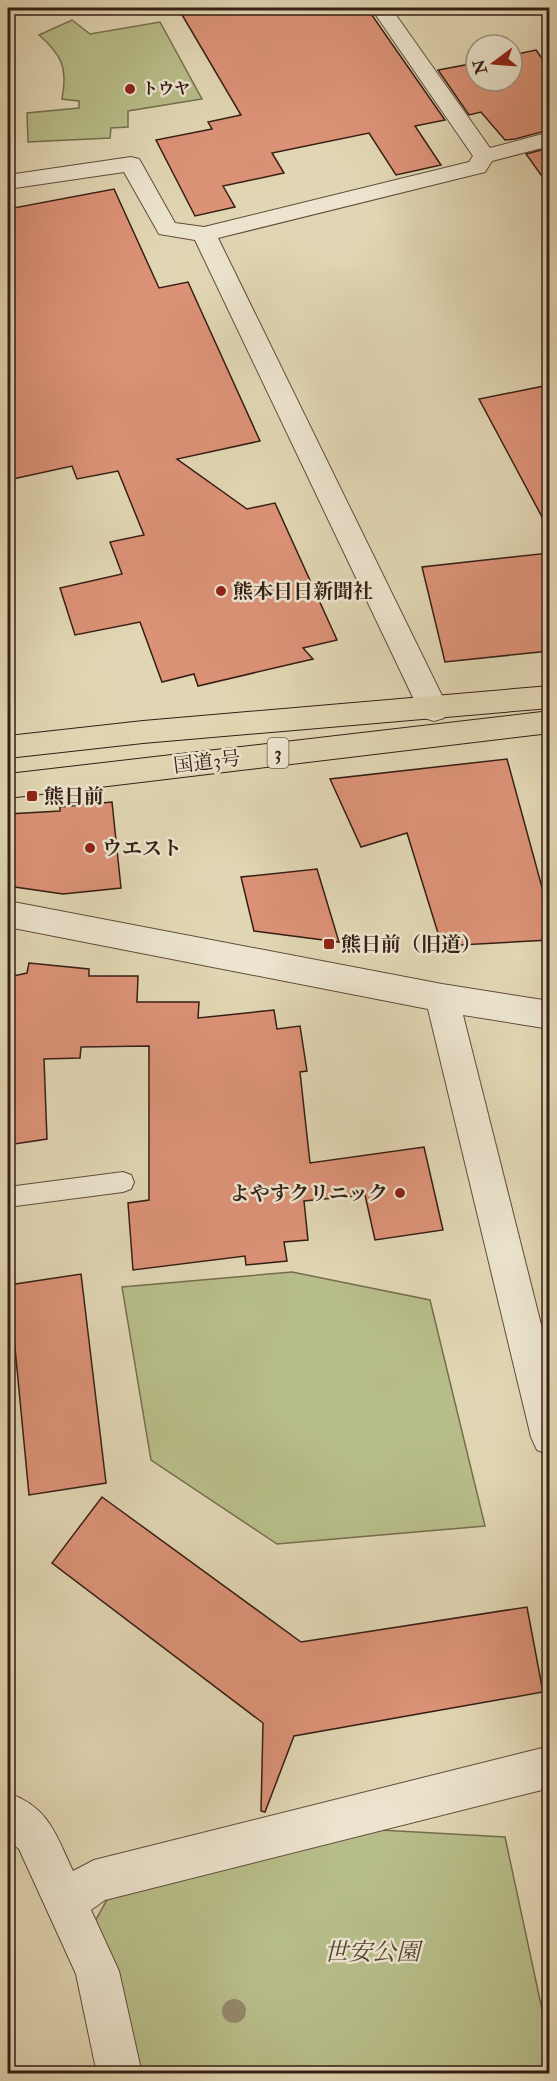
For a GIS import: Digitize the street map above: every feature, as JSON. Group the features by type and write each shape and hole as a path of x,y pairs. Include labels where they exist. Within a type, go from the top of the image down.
{"highway":[{"name":"国道3号","path":"8,747 83,737 434,710 549,697"},
{"name":"国道3号","path":"8,786 549,722"}],"street":[{"path":"381,8 484,156"},
{"path":"8,182 131,164 167,229 204,234 337,200 454,175 477,167 484,156 549,139"},
{"path":"204,234 434,710"},
{"path":"8,914 442,998 549,1015"},
{"path":"442,998 549,1437"},
{"path":"66,1903 94,1881 549,1767"},
{"path":"8,1814 34,1834 97,1971 120,2073"}],"lane":[{"path":"8,1197 123,1182"}],"green space":[{"name":"トウヤ","path":"72,20 90,34 160,22 202,99 128,111 128,127 111,128 110,138 28,142 27,113 79,108 79,101 62,99 64,79 61,63 53,49 39,35"},
{"path":"292,1272 430,1300 485,1526 277,1544 151,1460 122,1287"},
{"name":"世安公園","path":"362,1829 505,1837 549,2042 549,2073 120,2073 93,1925 113,1889"}],"building":[{"path":"178,8 367,8 445,120 415,126 441,165 396,175 369,133 272,153 284,173 223,186 235,207 195,216 156,140 212,129 208,122 241,115"},
{"path":"536,50 549,68 549,130 505,140 481,112 469,115 438,70 464,65 464,93 524,93 524,52"},
{"path":"549,148 549,186 526,154"},
{"path":"114,189 159,288 188,282 260,441 177,459 247,509 275,503 337,640 303,648 313,659 198,686 194,674 162,682 140,622 75,635 60,588 122,574 110,542 144,535 118,471 77,479 72,466 8,480 8,209"},
{"path":"549,385 549,530 479,399"},
{"path":"549,553 549,651 445,662 422,567"},
{"path":"507,759 549,913 549,940 442,946 407,833 361,847 330,779"},
{"path":"112,802 121,888 63,894 8,886 8,814 60,811 60,807"},
{"path":"317,869 339,942 254,931 241,877"},
{"path":"29,963 89,969 89,976 138,976 137,1002 199,1002 198,1018 274,1010 277,1029 300,1026 307,1071 300,1072 310,1163 424,1147 443,1230 375,1240 365,1195 304,1201 308,1240 284,1242 287,1261 246,1265 245,1256 133,1270 128,1203 149,1200 149,1046 81,1047 80,1058 44,1059 47,1139 8,1145 8,977 27,973"},
{"path":"81,1274 106,1483 29,1495 9,1285"},
{"path":"102,1497 301,1642 527,1607 543,1692 294,1736 265,1812 261,1811 263,1723 52,1563"}],"place":[{"name":"トウヤ","path":"130,89"},
{"name":"熊本日日新聞社","path":"221,591"},
{"name":"熊日前","path":"32,796"},
{"name":"ウエスト","path":"90,848"},
{"name":"熊日前（旧道）","path":"329,944"},
{"name":"よやすクリニック","path":"400,1193"}]}
